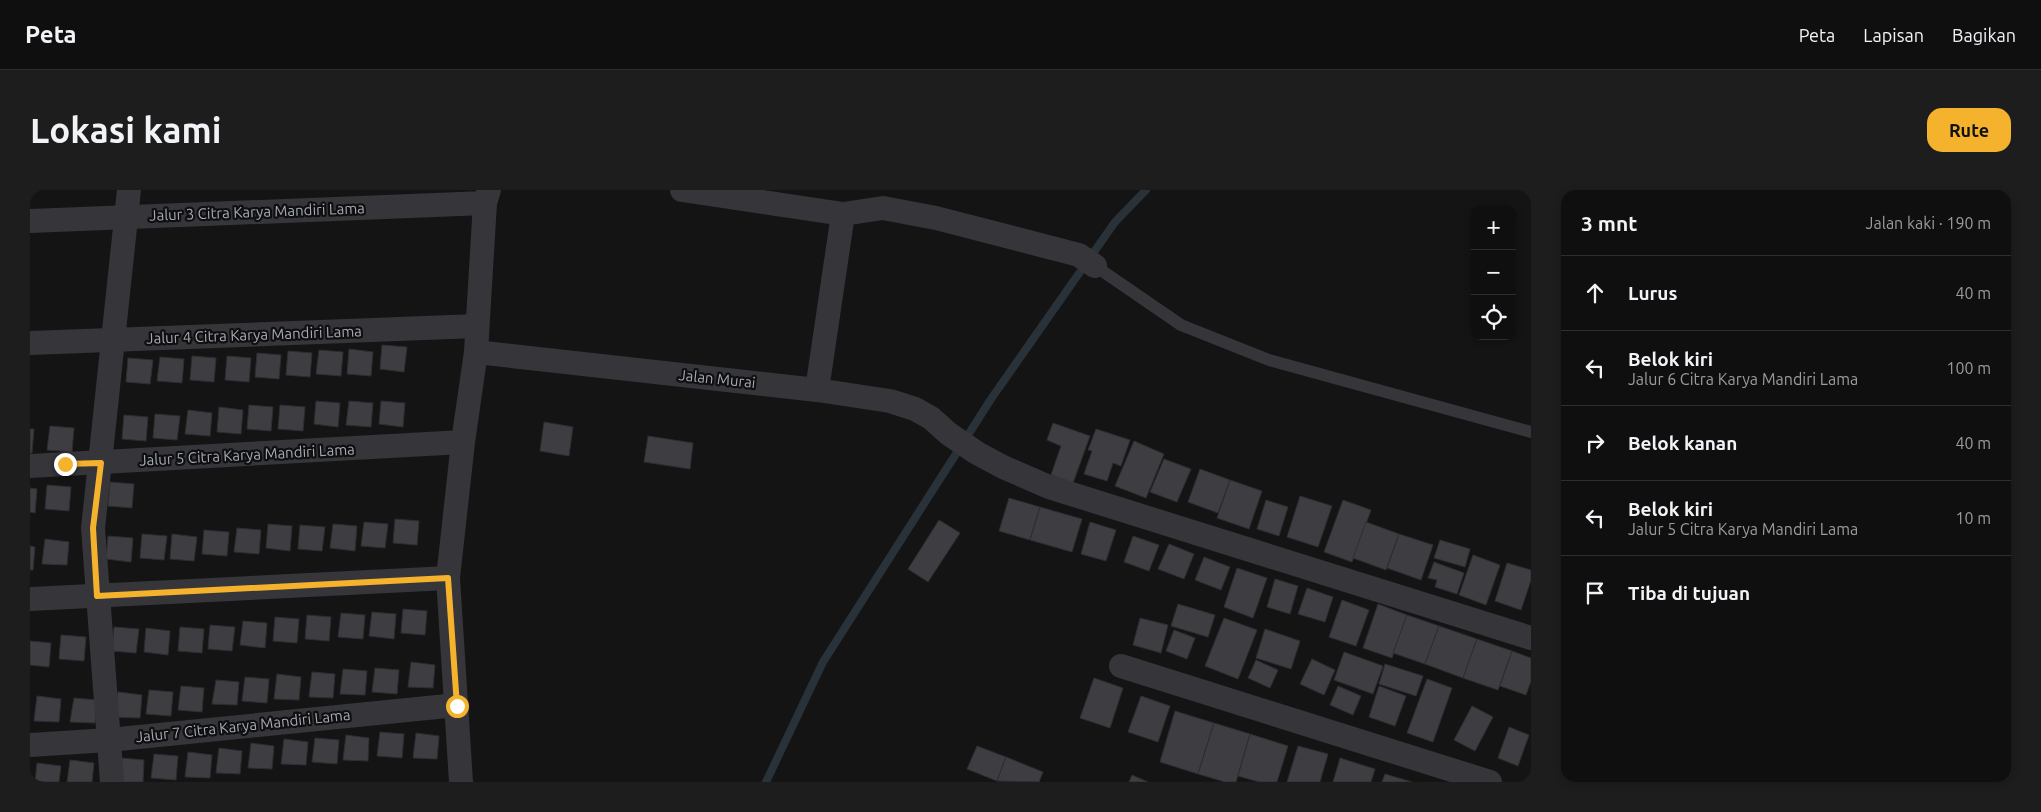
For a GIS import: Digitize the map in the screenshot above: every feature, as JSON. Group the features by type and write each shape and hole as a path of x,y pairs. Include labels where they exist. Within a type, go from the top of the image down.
{"street":[{"path":"112,782 93,528 129,190"},
{"path":"682,190 842,214 883,208 936,218 1087,260"},
{"path":"461,782 448,578 463,442 476,352 487,196"},
{"name":"Jalur 3 Citra Karya Mandiri Lama","path":"30,221 127,218 487,196"},
{"path":"817,390 842,214"},
{"name":"Jalur 4 Citra Karya Mandiri Lama","path":"30,343 478,326"},
{"name":"Jalan Murai","path":"476,352 817,390 890,401 915,409 931,418 949,434 1003,468 1049,487 1531,638"},
{"name":"Jalur 5 Citra Karya Mandiri Lama","path":"30,466 463,442"},
{"path":"30,599 448,578"},
{"path":"1121,666 1490,782"},
{"name":"Jalur 7 Citra Karya Mandiri Lama","path":"30,745 109,740 457,706"}],"lane":[{"path":"1087,260 1181,325 1269,360 1531,432"}],"building":[{"path":"382,345 407,347 404,372 380,369"},
{"path":"349,349 373,352 371,376 347,374"},
{"path":"319,350 343,352 341,376 316,374"},
{"path":"288,351 312,353 310,377 286,375"},
{"path":"257,353 281,355 279,379 255,377"},
{"path":"192,356 216,358 214,382 190,380"},
{"path":"227,356 251,358 249,382 225,380"},
{"path":"160,357 184,359 182,383 157,381"},
{"path":"128,358 153,360 150,384 126,382"},
{"path":"316,401 340,403 338,427 314,424"},
{"path":"349,401 373,403 371,427 346,425"},
{"path":"381,401 405,403 403,427 379,424"},
{"path":"249,405 273,407 271,431 247,429"},
{"path":"280,405 305,407 303,431 278,429"},
{"path":"219,407 243,410 241,434 217,432"},
{"path":"188,410 212,413 210,436 185,434"},
{"path":"155,414 180,416 177,440 153,438"},
{"path":"124,415 148,417 146,441 122,439"},
{"path":"544,422 573,427 569,456 540,451"},
{"path":"1053,423 1090,436 1073,483 1051,475 1061,446 1047,440"},
{"path":"50,426 74,428 72,452 47,450"},
{"path":"30,429 34,429 32,453 30,453"},
{"path":"1096,429 1130,440 1121,466 1113,463 1107,481 1084,474 1092,451 1088,450"},
{"path":"648,436 693,443 690,469 644,462"},
{"path":"1134,441 1164,454 1146,498 1115,486"},
{"path":"1164,459 1191,469 1177,502 1150,492"},
{"path":"1200,469 1230,480 1218,513 1188,502"},
{"path":"1230,480 1262,491 1249,529 1217,518"},
{"path":"110,482 134,484 132,508 108,506"},
{"path":"47,485 71,487 69,511 45,509"},
{"path":"30,488 37,489 35,513 30,512"},
{"path":"1300,496 1332,506 1318,547 1287,537"},
{"path":"1009,498 1040,507 1030,540 999,531"},
{"path":"1266,500 1288,507 1279,536 1257,529"},
{"path":"1343,500 1371,510 1352,562 1324,552"},
{"path":"1040,507 1082,519 1072,552 1030,540"},
{"path":"395,519 419,521 417,545 393,543"},
{"path":"939,520 960,533 928,582 908,569"},
{"path":"364,522 388,524 385,548 361,546"},
{"path":"1090,522 1116,530 1106,561 1081,554"},
{"path":"1366,522 1399,534 1386,570 1353,558"},
{"path":"268,524 292,526 290,551 266,548"},
{"path":"333,524 357,526 355,551 330,548"},
{"path":"300,525 325,527 322,551 298,549"},
{"path":"237,528 261,530 259,554 234,552"},
{"path":"204,530 229,532 227,556 202,554"},
{"path":"142,534 167,536 164,560 140,558"},
{"path":"172,534 197,537 194,561 170,559"},
{"path":"1399,534 1433,545 1421,580 1387,568"},
{"path":"108,536 133,538 131,562 106,559"},
{"path":"1133,536 1159,545 1149,571 1124,562"},
{"path":"45,539 69,542 67,565 42,564"},
{"path":"1440,540 1470,549 1465,567 1434,558"},
{"path":"1169,544 1194,554 1184,579 1158,569"},
{"path":"30,546 35,547 33,570 30,570"},
{"path":"1473,555 1500,565 1486,605 1459,595"},
{"path":"1204,557 1230,567 1221,590 1195,580"},
{"path":"1434,562 1464,573 1457,594 1435,587 1437,580 1428,578"},
{"path":"1507,563 1531,570 1531,580 1521,610 1495,601"},
{"path":"1237,568 1267,578 1253,618 1224,607"},
{"path":"1275,579 1298,586 1290,614 1267,607"},
{"path":"1307,588 1333,597 1325,622 1298,614"},
{"path":"1342,600 1369,610 1356,646 1329,637"},
{"path":"1178,604 1215,615 1208,637 1171,626"},
{"path":"1378,604 1407,615 1392,658 1363,648"},
{"path":"403,609 427,611 425,635 401,633"},
{"path":"372,612 396,614 394,639 369,636"},
{"path":"341,613 365,615 363,639 338,637"},
{"path":"307,615 331,617 329,641 305,639"},
{"path":"1407,615 1439,626 1425,664 1393,653"},
{"path":"275,617 299,619 297,643 273,641"},
{"path":"1140,618 1168,625 1161,653 1133,645"},
{"path":"1224,618 1257,630 1238,679 1205,666"},
{"path":"243,621 267,623 265,648 240,645"},
{"path":"210,625 235,627 232,651 208,649"},
{"path":"1439,626 1477,639 1463,678 1425,664"},
{"path":"114,627 139,629 136,653 112,651"},
{"path":"180,627 204,629 202,653 178,651"},
{"path":"146,628 170,631 168,655 144,652"},
{"path":"1265,629 1300,641 1291,669 1256,658"},
{"path":"1174,630 1195,638 1187,659 1166,651"},
{"path":"61,635 86,637 84,661 59,659"},
{"path":"1477,639 1512,651 1498,690 1463,678"},
{"path":"30,641 51,643 49,667 30,665"},
{"path":"1512,651 1531,658 1531,681 1526,695 1500,686"},
{"path":"1344,652 1383,666 1373,694 1334,680"},
{"path":"1312,659 1335,670 1324,695 1300,684"},
{"path":"1256,660 1278,670 1270,688 1248,678"},
{"path":"411,662 435,665 433,688 408,687"},
{"path":"1385,664 1423,676 1416,696 1379,684"},
{"path":"375,668 399,670 397,694 372,692"},
{"path":"343,669 367,671 365,695 340,694"},
{"path":"312,672 335,674 333,698 309,697"},
{"path":"277,674 301,677 299,700 274,699"},
{"path":"245,677 269,679 267,703 242,701"},
{"path":"1094,678 1123,688 1110,728 1080,718"},
{"path":"1427,679 1452,688 1433,742 1407,733"},
{"path":"216,680 239,682 237,705 212,704"},
{"path":"181,686 204,688 202,712 178,710"},
{"path":"1338,686 1361,696 1353,715 1330,705"},
{"path":"1379,686 1406,696 1395,726 1369,717"},
{"path":"149,690 173,692 171,716 146,714"},
{"path":"118,692 142,695 140,718 115,717"},
{"path":"37,696 61,699 59,722 34,721"},
{"path":"1141,696 1170,706 1158,742 1128,732"},
{"path":"74,698 97,700 95,723 70,722"},
{"path":"1472,706 1493,717 1475,751 1454,740"},
{"path":"1175,711 1214,723 1198,774 1160,762"},
{"path":"1214,723 1250,734 1236,782 1225,782 1198,774"},
{"path":"1509,727 1529,735 1518,766 1498,758"},
{"path":"380,732 404,734 402,758 377,756"},
{"path":"416,733 439,736 437,759 413,758"},
{"path":"1250,734 1288,746 1277,782 1259,782 1238,776"},
{"path":"346,735 369,738 368,761 343,760"},
{"path":"315,738 339,740 337,764 312,762"},
{"path":"284,739 308,742 306,765 281,764"},
{"path":"251,743 274,746 272,769 248,768"},
{"path":"977,746 1006,757 997,781 967,769"},
{"path":"1298,746 1328,754 1320,782 1287,782"},
{"path":"219,748 242,751 240,774 216,773"},
{"path":"188,752 212,755 210,778 185,777"},
{"path":"154,754 178,756 176,780 151,778"},
{"path":"1006,757 1043,772 1039,782 997,781"},
{"path":"121,758 144,760 143,782 118,782"},
{"path":"1340,758 1375,769 1371,782 1333,782"},
{"path":"70,760 94,763 92,782 67,782"},
{"path":"37,763 61,766 59,782 35,782"},
{"path":"1385,774 1412,782 1382,782"},
{"path":"1132,775 1148,782 1129,782"}],"waterway":[{"path":"766,782 823,662 991,399 1115,222 1146,190"}],"route":[{"path":"65,464 101,463 93,528 97,596 448,578 457,706"}]}
